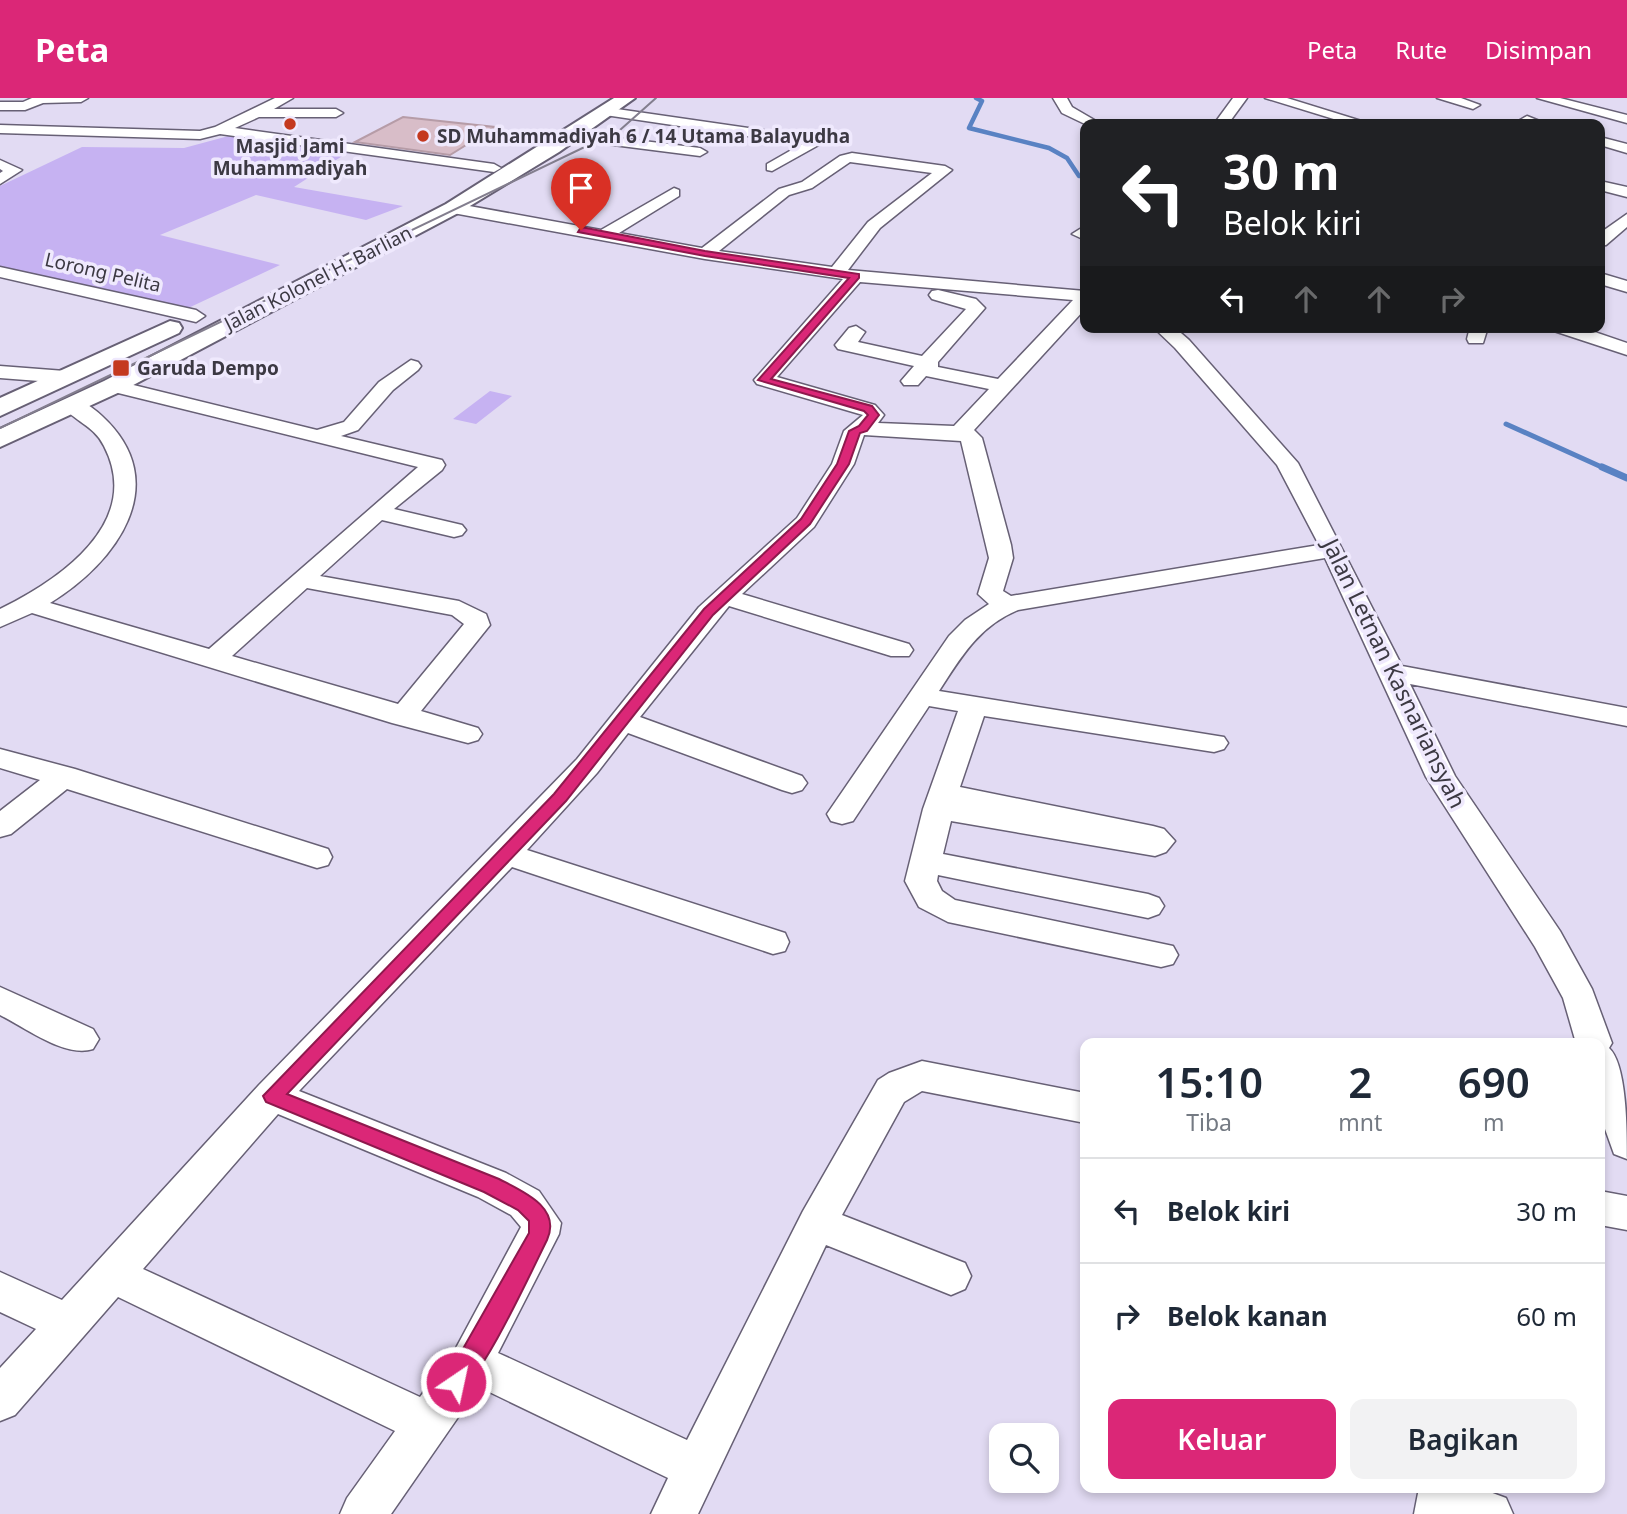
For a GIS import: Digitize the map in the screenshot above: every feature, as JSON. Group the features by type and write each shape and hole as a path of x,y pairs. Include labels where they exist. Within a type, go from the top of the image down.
{"highway":[{"path":"607,103 638,98"},
{"name":"Jalan Kolonel H. Barlian","path":"0,439 113,386 453,208 571,136 607,103"},
{"name":"Jalan Kolonel H. Barlian","path":"0,408 372,232 494,168 607,103"}],"street":[{"path":"0,106 25,106 41,99 81,98"},
{"path":"0,129 186,136 220,130 286,98"},
{"path":"1060,98 1066,110 1085,119"},
{"path":"1225,119 1240,98"},
{"path":"1272,98 1346,119"},
{"path":"1444,98 1473,105"},
{"path":"1544,98 1627,119"},
{"path":"607,103 817,142 772,167"},
{"path":"1306,119 1347,103"},
{"path":"254,113 336,113"},
{"path":"220,130 494,168"},
{"path":"571,136 700,152"},
{"path":"1605,142 1627,149"},
{"path":"705,254 784,192 807,185 845,159 852,157 945,170 874,225 846,274 764,380 868,409 874,415 863,429"},
{"path":"0,164 15,170 0,179"},
{"path":"1605,187 1627,192"},
{"path":"606,234 674,193"},
{"path":"453,208 705,254 846,274 1080,297"},
{"path":"1605,237 1627,219"},
{"name":"Lorong Pelita","path":"0,272 196,316"},
{"path":"1605,280 1627,287"},
{"path":"922,283 923,289 928,293 970,303 976,308 922,372"},
{"path":"0,1400 272,1096 560,797 623,722 664,666 724,597 806,522 843,464 855,431 863,429 953,434 962,431 1080,302"},
{"path":"856,331 845,345 922,372 1002,386"},
{"name":"Jalan Letnan Kasnariansyah","path":"1169,333 1182,344 1287,463 1334,550 1441,777 1548,940 1573,987 1592,1038"},
{"path":"1579,333 1627,349"},
{"path":"319,436 351,426 386,386 411,366"},
{"path":"0,372 65,377"},
{"path":"113,386 435,465 377,512 212,660"},
{"path":"0,619 31,605 69,580 90,560 109,538 127,497 126,473 116,447 96,422 72,405"},
{"path":"962,431 971,438 999,545 1001,558 990,594 1006,604"},
{"path":"377,512 454,530"},
{"path":"842,814 958,642 976,621 1006,604 1334,550"},
{"path":"304,580 459,609 477,619 477,625 402,717"},
{"path":"724,597 900,650"},
{"path":"31,605 402,717 468,734"},
{"path":"1390,671 1627,717"},
{"path":"921,696 1214,743"},
{"path":"974,706 940,801 921,881 923,890 940,907 1161,955"},
{"path":"623,722 792,783"},
{"path":"0,758 65,776 317,857"},
{"path":"0,827 65,776"},
{"path":"940,801 1153,836 1160,841 1155,845 940,801"},
{"path":"506,854 773,942"},
{"path":"926,862 1148,906"},
{"path":"0,1000 81,1039"},
{"path":"1605,1075 1627,1143"},
{"path":"674,1514 817,1223 884,1100 902,1083 922,1076 940,1077 1080,1107"},
{"path":"272,1096 492,1185 525,1203 539,1217 539,1234 471,1362 425,1422 363,1514"},
{"path":"1605,1209 1627,1213"},
{"path":"817,1223 951,1276"},
{"path":"113,1275 425,1422"},
{"path":"0,1291 68,1324"},
{"path":"471,1362 696,1468"},
{"path":"1429,1500 1490,1514"}],"shaded area":[{"path":"236,134 347,153 294,187 403,206 366,220 256,195 160,235 280,265 184,310 0,266 0,186 82,147 184,148"},
{"path":"490,391 512,396 476,424 453,419"}],"building":[{"name":"SD Muhammadiyah 6 / 14 Utama Balayudha","path":"403,117 495,127 450,155 355,142"}],"waterway":[{"path":"976,98 982,101 969,128 1049,148 1067,158 1080,176"},
{"path":"1506,424 1606,469"},
{"path":"1602,467 1627,478"}],"tram line":[{"path":"0,428 620,130 656,98"}],"place":[{"name":"Masjid Jami Muhammadiyah","path":"290,124"},
{"name":"SD Muhammadiyah 6 / 14 Utama Balayudha","path":"423,136"},
{"name":"Garuda Dempo","path":"121,368"}],"route":[{"path":"456,1382 471,1362 539,1234 539,1217 525,1203 492,1185 272,1096 560,797 623,722 708,612 806,522 843,464 855,431 863,429 874,415 873,411 868,409 764,380 856,276 705,254 581,230"}]}
